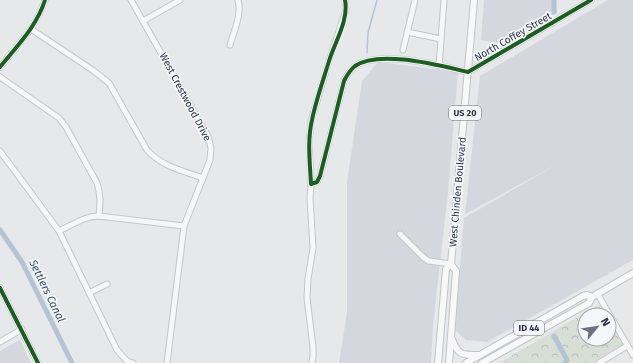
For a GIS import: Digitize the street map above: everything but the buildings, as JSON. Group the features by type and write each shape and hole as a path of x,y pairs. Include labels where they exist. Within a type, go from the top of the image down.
{"main road":[{"name":"West Chinden Boulevard","path":"438,363 446,269 451,264 474,0"},
{"name":"West Chinden Boulevard","path":"449,363 456,271 451,264"},
{"name":"ID 44","path":"482,363 589,303 592,297 633,273"},
{"name":"ID 44","path":"466,363 583,296 587,295 592,297"},
{"path":"451,336 456,349 460,353 467,355 482,355"}],"street":[{"path":"0,67 31,29 41,13 45,0"},
{"name":"West Crestwood Drive","path":"131,0 208,136 211,148 210,160 184,226 167,363"},
{"path":"143,21 180,0"},
{"path":"230,45 240,14 238,0"},
{"path":"312,363 313,347 307,298 308,279 313,248 309,143 312,121 329,60 344,20 346,10 345,0"},
{"path":"403,50 415,0"},
{"path":"439,66 444,0"},
{"name":"North Coffey Street","path":"311,184 317,182 320,176 344,81 351,70 359,63 380,59 401,59 468,72 591,0"},
{"path":"31,29 94,70 109,83 147,150 153,157 161,162 203,178"},
{"path":"407,32 441,39"},
{"path":"0,77 59,118 97,183 101,200 99,216"},
{"path":"0,151 59,231 117,350 127,360 133,363"},
{"path":"59,231 92,216 184,226"},
{"path":"400,234 428,261 451,264"},
{"path":"89,293 107,284"},
{"path":"0,288 38,363"},
{"path":"598,293 633,355"},
{"path":"0,342 22,329"},
{"path":"599,363 628,346"}],"shaded area":[{"path":"484,0 555,0 557,12 503,44 481,40"},
{"path":"608,0 633,0 633,260 487,342 466,340 455,330 464,218 561,162 465,214 480,76"},
{"path":"378,62 458,72 448,192 433,324 431,363 339,363 347,313 347,182 362,81"},
{"path":"20,340 31,363 0,363 0,351"}],"green space":[{"path":"577,318 577,347 617,347 617,335 623,345 595,363 499,363"}],"waterway":[{"path":"367,53 368,33 377,0"},
{"path":"554,0 554,12"},
{"name":"Settlers Canal","path":"0,230 22,262 72,363"},
{"path":"554,336 567,360 565,363"}],"cycle path":[{"path":"0,67 32,27 45,0"},
{"path":"345,0 346,8 341,31 329,61 310,128 309,152 311,184 317,182 320,176 344,81 355,66 366,61 394,59 410,60 468,72 591,0"},
{"path":"0,288 38,363"}]}
